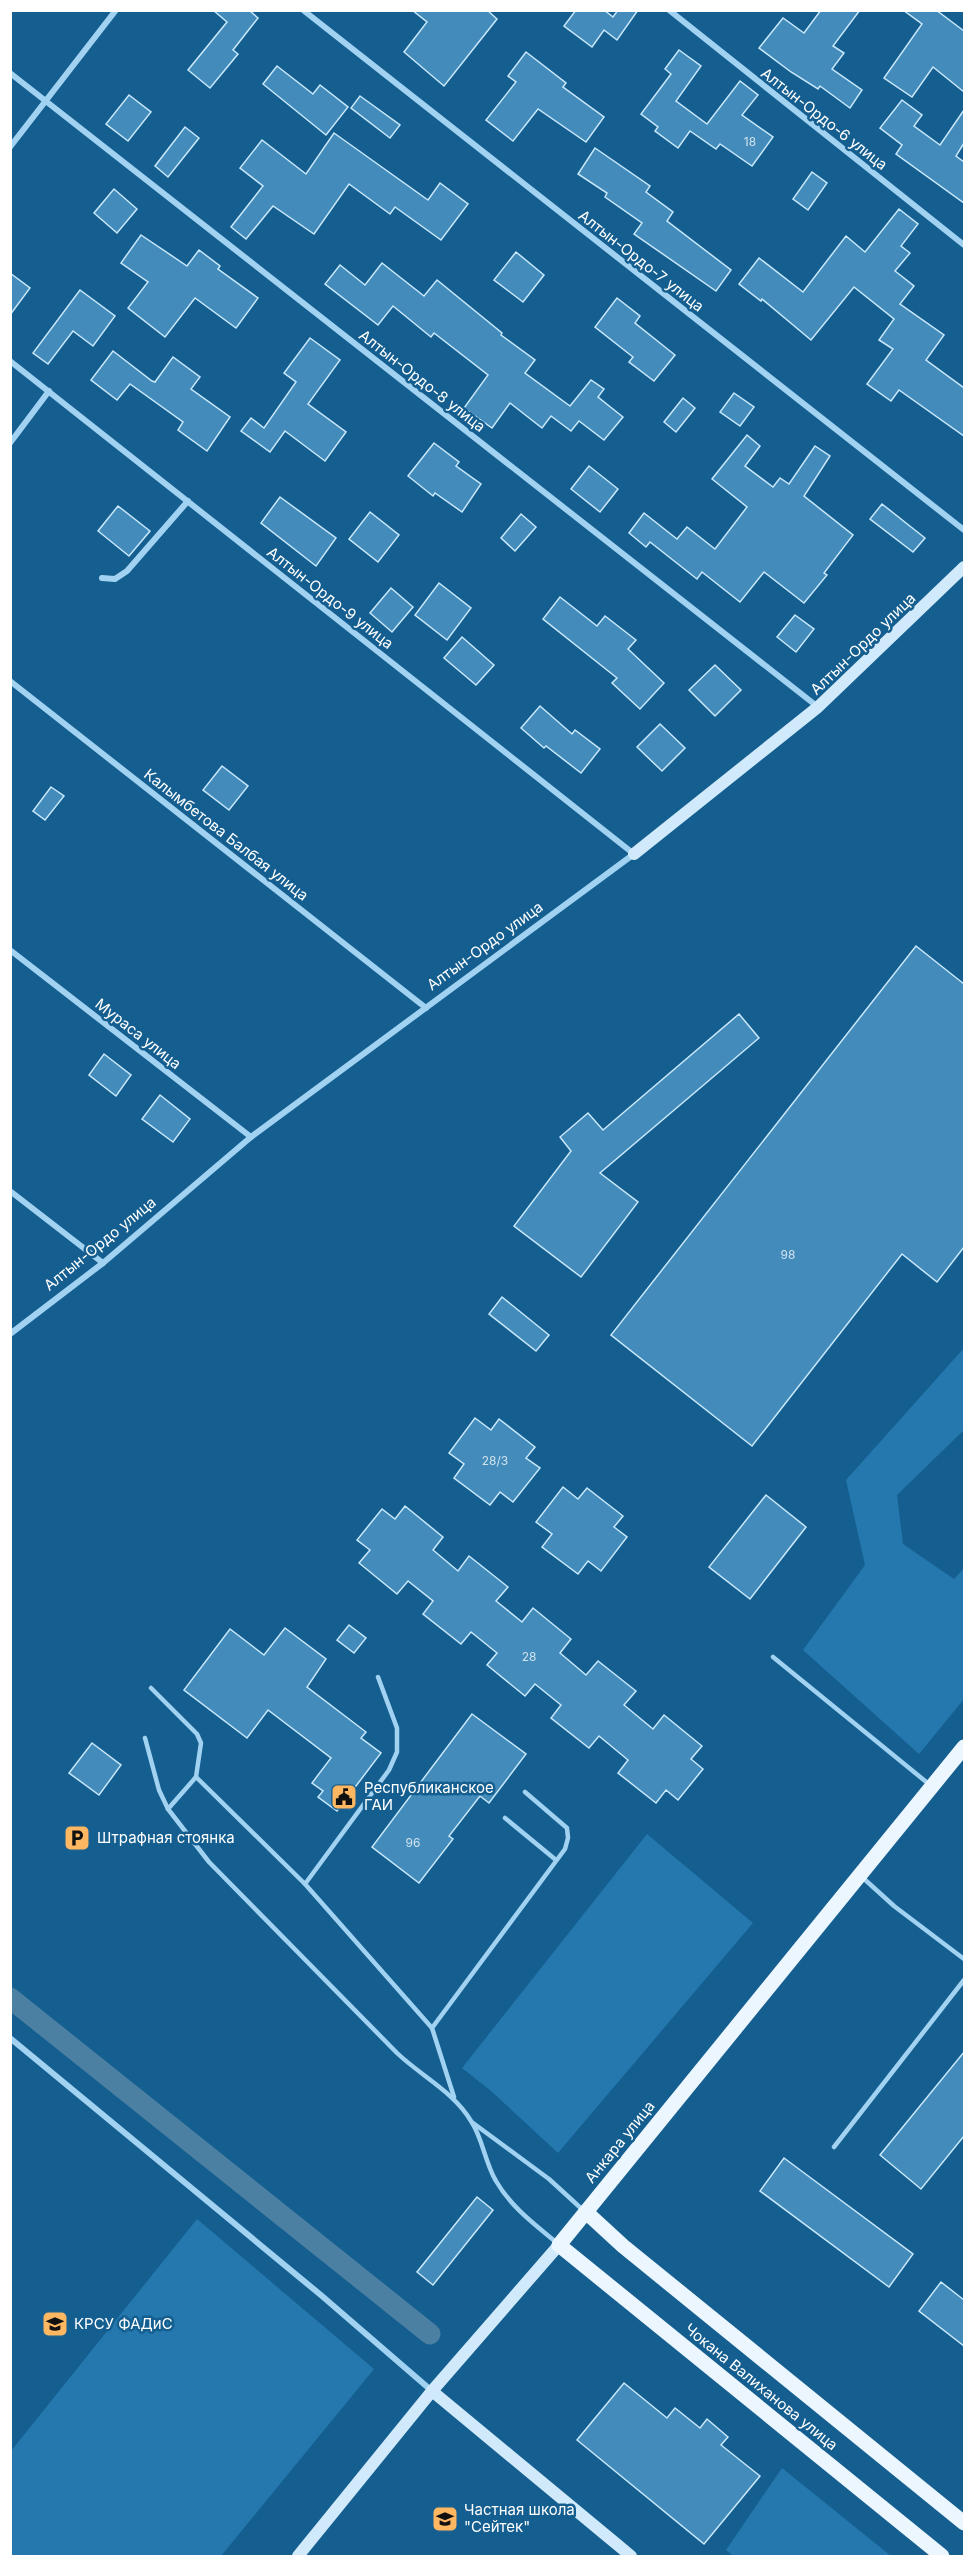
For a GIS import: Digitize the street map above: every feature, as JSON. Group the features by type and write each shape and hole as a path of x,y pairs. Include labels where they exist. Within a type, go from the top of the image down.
{"main road":[{"name":"Анкара улица","path":"559,2245 964,1747"},
{"name":"Чокана Валиханова улица","path":"586,2212 623,2246 964,2523"},
{"name":"Чокана Валиханова улица","path":"559,2245 942,2556"}],"street":[{"path":"10,147 116,10"},
{"name":"Алтын-Ордо-7 улица","path":"303,10 964,530"},
{"name":"Алтын-Ордо-6 улица","path":"669,10 964,245"},
{"name":"Алтын-Ордо-8 улица","path":"10,73 818,707"},
{"name":"Алтын-Ордо-9 улица","path":"10,361 634,854"},
{"path":"10,443 49,391"},
{"path":"102,578 115,579 127,572 188,501"},
{"name":"Алтын-Ордо улица","path":"10,1334 103,1263 251,1137 634,854 818,707 964,567"},
{"name":"Калымбетова Балбая улица","path":"10,681 426,1008"},
{"name":"Мураса улица","path":"10,950 251,1137"},
{"path":"10,1191 103,1263"},
{"path":"10,2038 631,2556"},
{"name":"Анкара улица","path":"298,2556 432,2391 559,2245"}],"lane":[{"path":"773,1657 932,1787"},
{"path":"305,1884 389,1770 398,1752 397,1728 378,1677"},
{"path":"151,1688 197,1734 201,1743 196,1776 168,1809"},
{"path":"145,1738 159,1790 168,1809 209,1862 388,2044 418,2072 454,2097"},
{"path":"196,1776 305,1884 432,2028 454,2097 472,2122 495,2180 519,2212 559,2245"},
{"path":"432,2028 566,1849 567,1827 525,1792"},
{"path":"505,1818 556,1860"},
{"path":"860,1875 894,1906 964,1959"},
{"path":"834,2147 964,1980"},
{"path":"472,2122 549,2179 586,2212"}],"shaded area":[{"path":"964,1348 964,1430 897,1495 903,1544 954,1579 964,1568 964,1699 919,1754 803,1650 865,1565 846,1480"},
{"path":"647,1834 753,1923 558,2153 491,2091 462,2068"},
{"path":"197,2219 374,2369 221,2556 11,2556 11,2451"},
{"path":"782,2468 891,2556 733,2556 726,2550"}],"building":[{"path":"213,10 249,10 258,18 233,50 238,54 210,88 188,70 227,22"},
{"path":"412,10 487,10 497,19 444,86 404,52 427,22"},
{"path":"576,10 604,10 613,17 618,10 638,10 617,40 604,30 592,47 564,26"},
{"path":"821,10 860,10 833,46 844,53 832,69 862,90 850,108 820,86 818,89 791,72 759,48 783,18 804,33"},
{"path":"903,10 936,10 964,31 964,92 933,67 912,97 884,78 922,24"},
{"path":"679,50 701,66 676,101 707,124 740,81 758,95 742,115 773,137 752,166 720,144 716,149 690,131 678,148 655,131 658,127 641,114 671,74 665,69"},
{"path":"526,52 566,83 563,87 604,117 586,142 538,109 513,141 486,120 516,82 508,76"},
{"path":"277,66 313,94 320,85 348,107 326,135 263,84"},
{"path":"129,95 151,112 128,141 106,124"},
{"path":"360,96 400,125 390,138 351,108"},
{"path":"902,100 922,115 914,126 940,145 964,110 964,143 956,156 964,162 964,203 896,154 902,145 880,128"},
{"path":"185,127 199,138 168,177 155,166"},
{"path":"334,133 428,200 440,183 468,204 441,240 395,207 390,214 349,184 314,234 273,206 246,239 231,227 263,186 240,168 262,140 306,174"},
{"path":"595,148 650,186 646,192 673,212 667,221 731,270 716,291 634,234 642,223 605,197 607,193 578,174"},
{"path":"812,172 827,183 808,210 793,199"},
{"path":"114,189 137,209 117,233 94,213"},
{"path":"899,209 918,224 901,246 910,253 895,271 914,286 900,304 944,335 926,360 964,388 964,436 899,390 891,401 867,384 893,349 879,340 894,319 854,287 811,340 762,299 761,301 739,284 759,258 803,292 846,236 865,252"},
{"path":"141,235 187,266 199,250 220,266 218,269 258,298 236,328 195,298 165,337 128,308 148,282 121,263"},
{"path":"516,252 544,275 523,302 494,280"},
{"path":"382,263 424,296 437,280 502,333 501,335 535,360 525,373 570,406 591,380 604,389 598,397 623,417 604,440 579,421 571,431 551,416 542,428 510,403 492,428 464,408 488,375 434,333 431,337 393,306 378,325 325,284 340,265 365,285"},
{"path":"10,273 30,288 10,315"},
{"path":"80,290 115,316 93,346 73,331 48,364 33,353"},
{"path":"617,298 640,316 635,323 675,355 654,381 629,362 633,357 595,327"},
{"path":"310,338 340,360 308,404 346,432 325,461 285,431 270,452 241,431 251,418 264,428 296,382 284,373"},
{"path":"113,351 155,382 173,357 200,377 191,389 230,417 207,451 178,430 183,422 130,384 117,400 91,380"},
{"path":"734,393 754,407 740,426 720,412"},
{"path":"683,398 695,408 676,432 664,422"},
{"path":"747,435 760,446 745,466 773,487 780,478 789,484 815,446 830,456 804,496 853,535 824,573 827,575 804,603 764,572 740,602 702,572 697,579 650,542 646,547 629,533 644,513 677,539 687,527 715,549 747,507 712,479"},
{"path":"434,443 459,462 456,466 481,484 462,512 435,493 433,496 408,476"},
{"path":"589,466 618,489 600,512 571,489"},
{"path":"280,497 336,538 316,566 261,523"},
{"path":"882,504 925,538 913,552 870,519"},
{"path":"118,506 150,531 129,556 98,531"},
{"path":"370,512 399,535 378,562 349,539"},
{"path":"521,514 536,527 515,551 501,538"},
{"path":"439,583 471,608 447,640 415,615"},
{"path":"391,588 413,607 392,632 370,613"},
{"path":"560,597 597,626 605,616 636,640 628,649 664,683 640,709 612,683 617,678 543,619"},
{"path":"795,615 814,629 796,652 777,637"},
{"path":"462,637 494,665 476,685 444,658"},
{"path":"715,665 741,690 715,716 689,690"},
{"path":"540,706 572,734 575,730 600,749 581,773 546,746 544,748 521,728"},
{"path":"660,724 685,748 662,771 637,747"},
{"path":"222,766 248,786 229,810 203,790"},
{"path":"51,787 64,796 45,820 33,811"},
{"path":"916,946 964,984 964,1247 937,1282 902,1254 752,1446 611,1335"},
{"path":"739,1014 759,1038 600,1173 638,1202 581,1277 514,1226 571,1151 560,1137 588,1113 603,1130"},
{"path":"104,1054 131,1075 116,1096 89,1075"},
{"path":"160,1095 190,1119 173,1142 142,1119"},
{"path":"502,1297 549,1335 536,1351 489,1314"},
{"path":"475,1418 491,1430 499,1419 535,1447 526,1458 540,1468 513,1502 500,1492 490,1505 454,1478 464,1464 449,1453"},
{"path":"563,1487 578,1499 587,1488 623,1516 614,1527 627,1537 601,1571 588,1561 578,1574 542,1547 552,1534 536,1522"},
{"path":"766,1495 806,1527 750,1599 709,1567"},
{"path":"405,1506 443,1537 433,1550 458,1571 469,1556 508,1587 496,1601 522,1622 533,1608 571,1639 560,1653 586,1675 598,1661 636,1691 624,1705 653,1729 664,1715 702,1746 691,1759 703,1769 678,1800 666,1790 656,1803 618,1773 628,1760 599,1736 589,1748 551,1718 561,1705 535,1684 525,1696 487,1665 497,1653 471,1632 461,1644 423,1614 433,1601 408,1581 397,1594 359,1563 370,1550 357,1540 382,1509 395,1519"},
{"path":"349,1625 366,1638 354,1653 337,1640"},
{"path":"285,1628 326,1659 307,1687 366,1732 361,1738 381,1753 337,1811 318,1797 323,1791 312,1783 331,1758 268,1710 247,1738 184,1690 230,1629 264,1655"},
{"path":"472,1714 526,1754 489,1803 480,1796 449,1836 453,1839 419,1883 372,1847"},
{"path":"92,1743 121,1765 99,1795 69,1773"},
{"path":"964,2052 964,2136 921,2189 880,2155"},
{"path":"784,2158 913,2254 889,2287 760,2191"},
{"path":"477,2197 493,2210 433,2285 417,2272"},
{"path":"941,2282 964,2300 964,2346 919,2311"},
{"path":"624,2383 667,2418 675,2408 700,2428 707,2419 728,2437 721,2445 760,2476 704,2544 577,2440"}],"waterway":[{"path":"10,1998 430,2334"}],"place":[{"name":"Республиканское ГАИ","path":"344,1797"},
{"name":"Штрафная стоянка","path":"77,1838"},
{"name":"КРСУ ФАДиС","path":"55,2324"},
{"name":"Частная школа \"Сейтек\"","path":"445,2519"}]}
